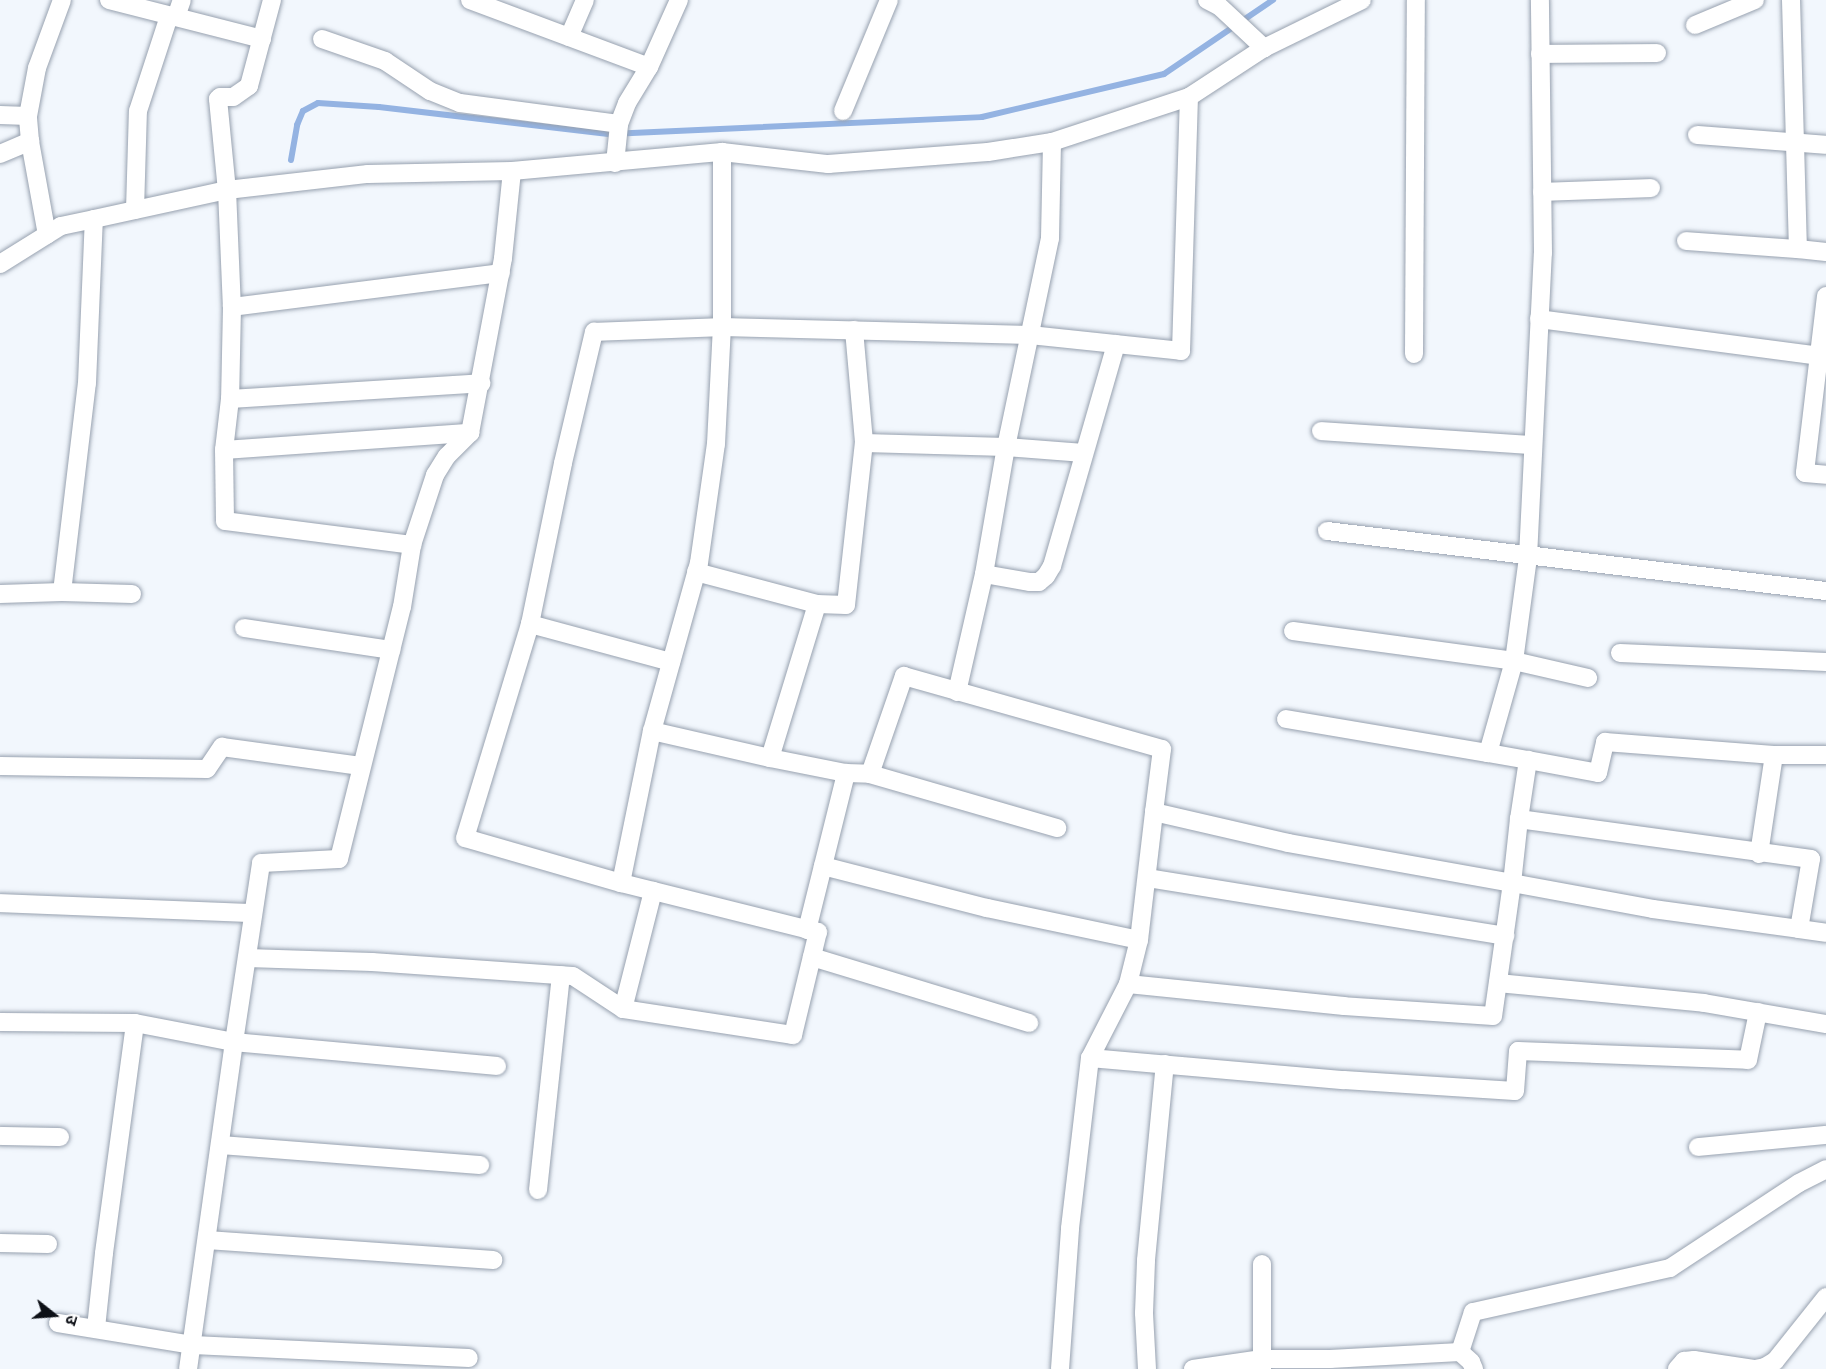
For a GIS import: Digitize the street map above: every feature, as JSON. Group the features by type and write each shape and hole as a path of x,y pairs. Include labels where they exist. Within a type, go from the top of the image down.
{"street":[{"path":"47,235 30,141 28,116 34,78 62,0"},
{"path":"109,0 176,11 262,39"},
{"path":"272,0 249,86 233,98 220,97 218,99 227,190 232,308 230,399 224,450 225,521 412,545"},
{"path":"470,0 649,67"},
{"path":"569,37 585,0"},
{"path":"615,163 619,124 627,103 649,67 679,0"},
{"path":"843,111 889,0"},
{"path":"0,264 61,226 227,190 368,174 512,171 722,152 828,164 988,152 1052,142 1189,97 1264,48 1362,0"},
{"path":"1414,354 1416,0"},
{"path":"1488,753 1514,661 1528,556 1539,319 1542,192 1540,0"},
{"path":"1695,25 1755,0"},
{"path":"1791,0 1798,249"},
{"path":"1213,3 1248,31 1264,48"},
{"path":"135,210 138,111 176,11"},
{"path":"322,39 385,61 430,91 460,103 619,124"},
{"path":"1540,54 1657,53"},
{"path":"247,958 372,962 573,976 623,1009 793,1035 818,932 621,883 465,838 530,624 563,463 594,332 722,327 1030,335 1181,351 1189,97"},
{"path":"0,115 28,116"},
{"path":"1697,135 1826,145"},
{"path":"0,154 30,141"},
{"path":"957,692 984,574 1006,447 1050,238 1052,142"},
{"path":"621,883 652,730 696,572 716,444 722,327 722,152"},
{"path":"188,1369 261,863 339,859 402,607 412,545 435,475 447,456 470,433 501,273 512,171"},
{"path":"1542,192 1651,189"},
{"path":"62,592 87,383 94,219"},
{"path":"1686,241 1826,252"},
{"path":"232,308 501,273"},
{"path":"1826,296 1822,357 1805,473 1826,475"},
{"path":"1539,319 1822,357"},
{"path":"696,572 817,604 846,605 864,443 854,330"},
{"path":"984,574 1039,582 1052,566 1116,344"},
{"path":"230,399 481,383"},
{"path":"1321,431 1533,445"},
{"path":"224,450 470,433"},
{"path":"864,443 1006,447 1084,453"},
{"path":"1327,531 1826,591"},
{"path":"0,594 62,592 132,594"},
{"path":"770,758 817,604"},
{"path":"530,624 671,662"},
{"path":"244,628 391,650"},
{"path":"1293,631 1514,661 1588,678"},
{"path":"1620,653 1826,662"},
{"path":"870,774 904,676 1162,749 1139,940 1128,984 1090,1058 1070,1228 1060,1369"},
{"path":"1286,719 1598,773 1605,742 1774,755 1826,755"},
{"path":"652,730 770,758 846,773 870,774 1057,828"},
{"path":"0,766 207,769 222,747 361,766"},
{"path":"1759,854 1774,755"},
{"path":"1128,984 1344,1006 1493,1016 1528,760"},
{"path":"807,930 846,773"},
{"path":"1154,812 1288,843 1512,884 1653,909 1826,933"},
{"path":"1519,819 1759,854 1811,859 1799,929"},
{"path":"823,866 987,908 1139,940"},
{"path":"1148,878 1505,936"},
{"path":"623,1009 653,891"},
{"path":"0,903 253,913"},
{"path":"812,957 1029,1023"},
{"path":"538,1190 561,975"},
{"path":"1498,982 1704,1003 1826,1024"},
{"path":"1090,1058 1515,1091 1518,1051 1748,1060 1758,1012"},
{"path":"0,1022 135,1023 234,1042 497,1066"},
{"path":"96,1328 135,1023"},
{"path":"1147,1369 1144,1313 1146,1260 1166,1064"},
{"path":"1698,1147 1826,1135"},
{"path":"0,1136 60,1137"},
{"path":"220,1145 480,1165"},
{"path":"1460,1352 1473,1312 1670,1269 1799,1183 1826,1169"},
{"path":"207,1239 493,1260"},
{"path":"0,1243 48,1244"},
{"path":"1262,1264 1262,1364"},
{"path":"1677,1369 1684,1361 1694,1360 1755,1369 1765,1367 1774,1361 1826,1297"},
{"path":"57,1323 193,1345 469,1358"},
{"path":"1193,1369 1460,1352 1471,1362 1474,1369"}],"waterway":[{"path":"291,160 297,125 303,111 318,103 379,107 610,134 982,117 1164,74 1273,0"}]}
